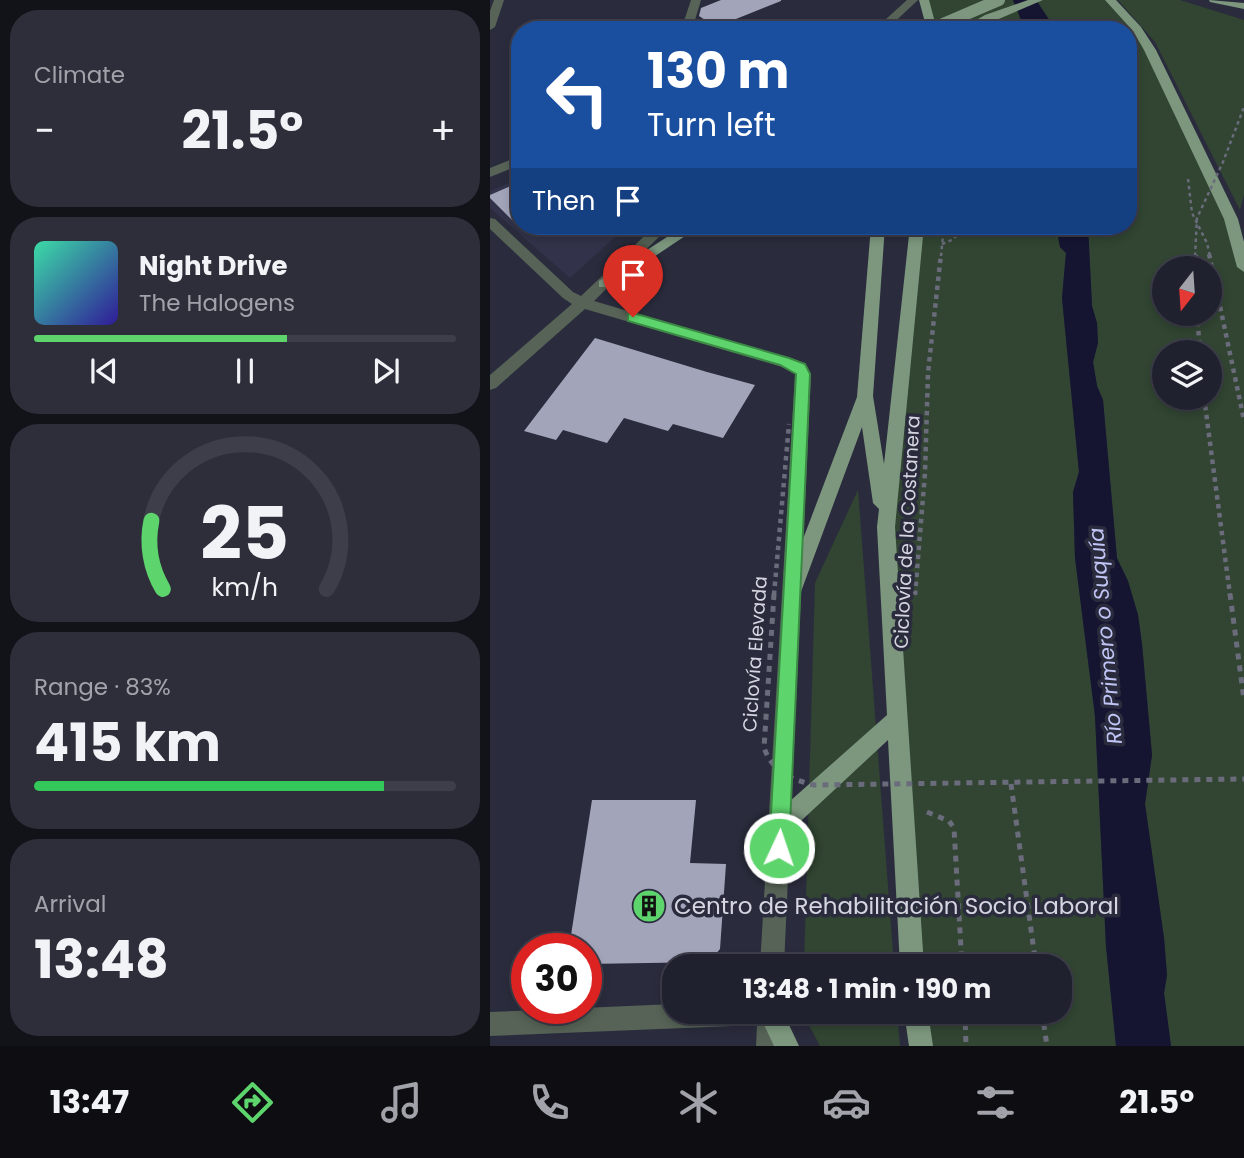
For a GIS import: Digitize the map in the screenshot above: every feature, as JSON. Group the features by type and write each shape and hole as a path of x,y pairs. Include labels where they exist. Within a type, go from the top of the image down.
{"main road":[{"path":"924,0 929,21"},
{"path":"951,21 999,0"},
{"path":"981,21 1038,0"},
{"path":"1110,0 1130,21"},
{"path":"1219,1 1244,6"},
{"path":"1219,1 1244,12"},
{"path":"1137,29 1150,50 1231,219 1244,267"},
{"path":"604,284 679,235"},
{"path":"876,235 865,396 886,527 911,954"},
{"path":"886,527 916,235"},
{"path":"793,589 865,396"},
{"path":"780,825 897,719"},
{"path":"776,1024 787,1046"},
{"path":"918,1024 921,1046"}],"street":[{"path":"490,27 499,0"},
{"path":"689,21 696,0"},
{"path":"890,0 896,14"},
{"path":"889,21 913,0"},
{"path":"490,173 511,164"},
{"path":"490,222 568,296 583,303 800,368 804,381 773,954"},
{"path":"490,384 604,284 654,235"},
{"path":"490,1024 662,1017"},
{"path":"768,1046 769,1024"}],"path":[{"path":"1195,256 1197,218 1223,162 1244,107"},
{"path":"1186,174 1191,187 1192,213 1207,243 1244,420"},
{"name":"Ciclovía de la Costanera","path":"915,601 925,473 928,373 943,235"},
{"path":"942,244 954,239 956,235"},
{"path":"1207,410 1244,700"},
{"name":"Ciclovía Elevada","path":"789,424 764,748 769,765 787,778 814,785 1244,779"},
{"path":"925,775 926,787"},
{"path":"1010,784 1034,954"},
{"path":"927,800 928,826"},
{"path":"927,812 949,821 954,828 961,954"},
{"path":"965,1024 966,1046"},
{"path":"1044,1024 1047,1046"}],"shaded area":[{"path":"511,182 511,226 490,208 490,191"},
{"path":"521,235 617,235 570,278"}],"green space":[{"path":"924,0 1013,0 1021,21 930,21"},
{"path":"1036,0 1110,0 1130,21 1050,21"},
{"path":"1118,0 1180,0 1244,20 1244,195 1240,210 1155,42"},
{"path":"1137,29 1231,219 1244,267 1244,1046 1171,1046 1164,993 1167,975 1164,938 1145,804 1152,755 1142,644 1138,615 1128,581 1117,559 1103,400 1097,386 1093,362 1098,343 1097,323 1092,306 1088,235 1137,235"},
{"path":"916,235 1058,235 1060,247 1066,253 1062,298 1079,472 1073,492 1075,558 1095,716 1106,946 1116,1046 921,1046 918,1024 1072,1024 1072,954 911,954 886,527"},
{"path":"858,490 893,954 804,954 815,583"},
{"path":"808,1024 898,1024 900,1046 820,1046"}],"water":[{"path":"1013,0 1036,0 1050,21 1021,21"},
{"name":"Río Primero o Suquía","path":"1058,235 1088,235 1092,306 1097,323 1098,343 1093,362 1097,386 1103,400 1117,558 1128,581 1138,615 1142,644 1152,755 1145,804 1164,938 1167,975 1164,993 1171,1046 1116,1046 1106,946 1095,716 1075,558 1073,492 1079,472 1062,298 1066,253 1060,247"}],"building":[{"path":"721,0 781,0 731,21 707,21 699,16 701,8"},
{"path":"511,186 511,219 490,198 490,195"},
{"path":"595,338 755,385 723,438 673,424 668,431 624,418 607,443 563,430 556,440 524,431"},
{"name":"Centro de Rehabilitación Socio Laboral","path":"592,800 696,800 690,863 726,864 720,949 716,954 662,954 662,963 602,964 602,933 571,933"}],"place":[{"name":"Centro de Rehabilitación Socio Laboral","path":"649,906"}],"route":[{"path":"633,317 785,362 800,368 803,374 779,848"}]}
